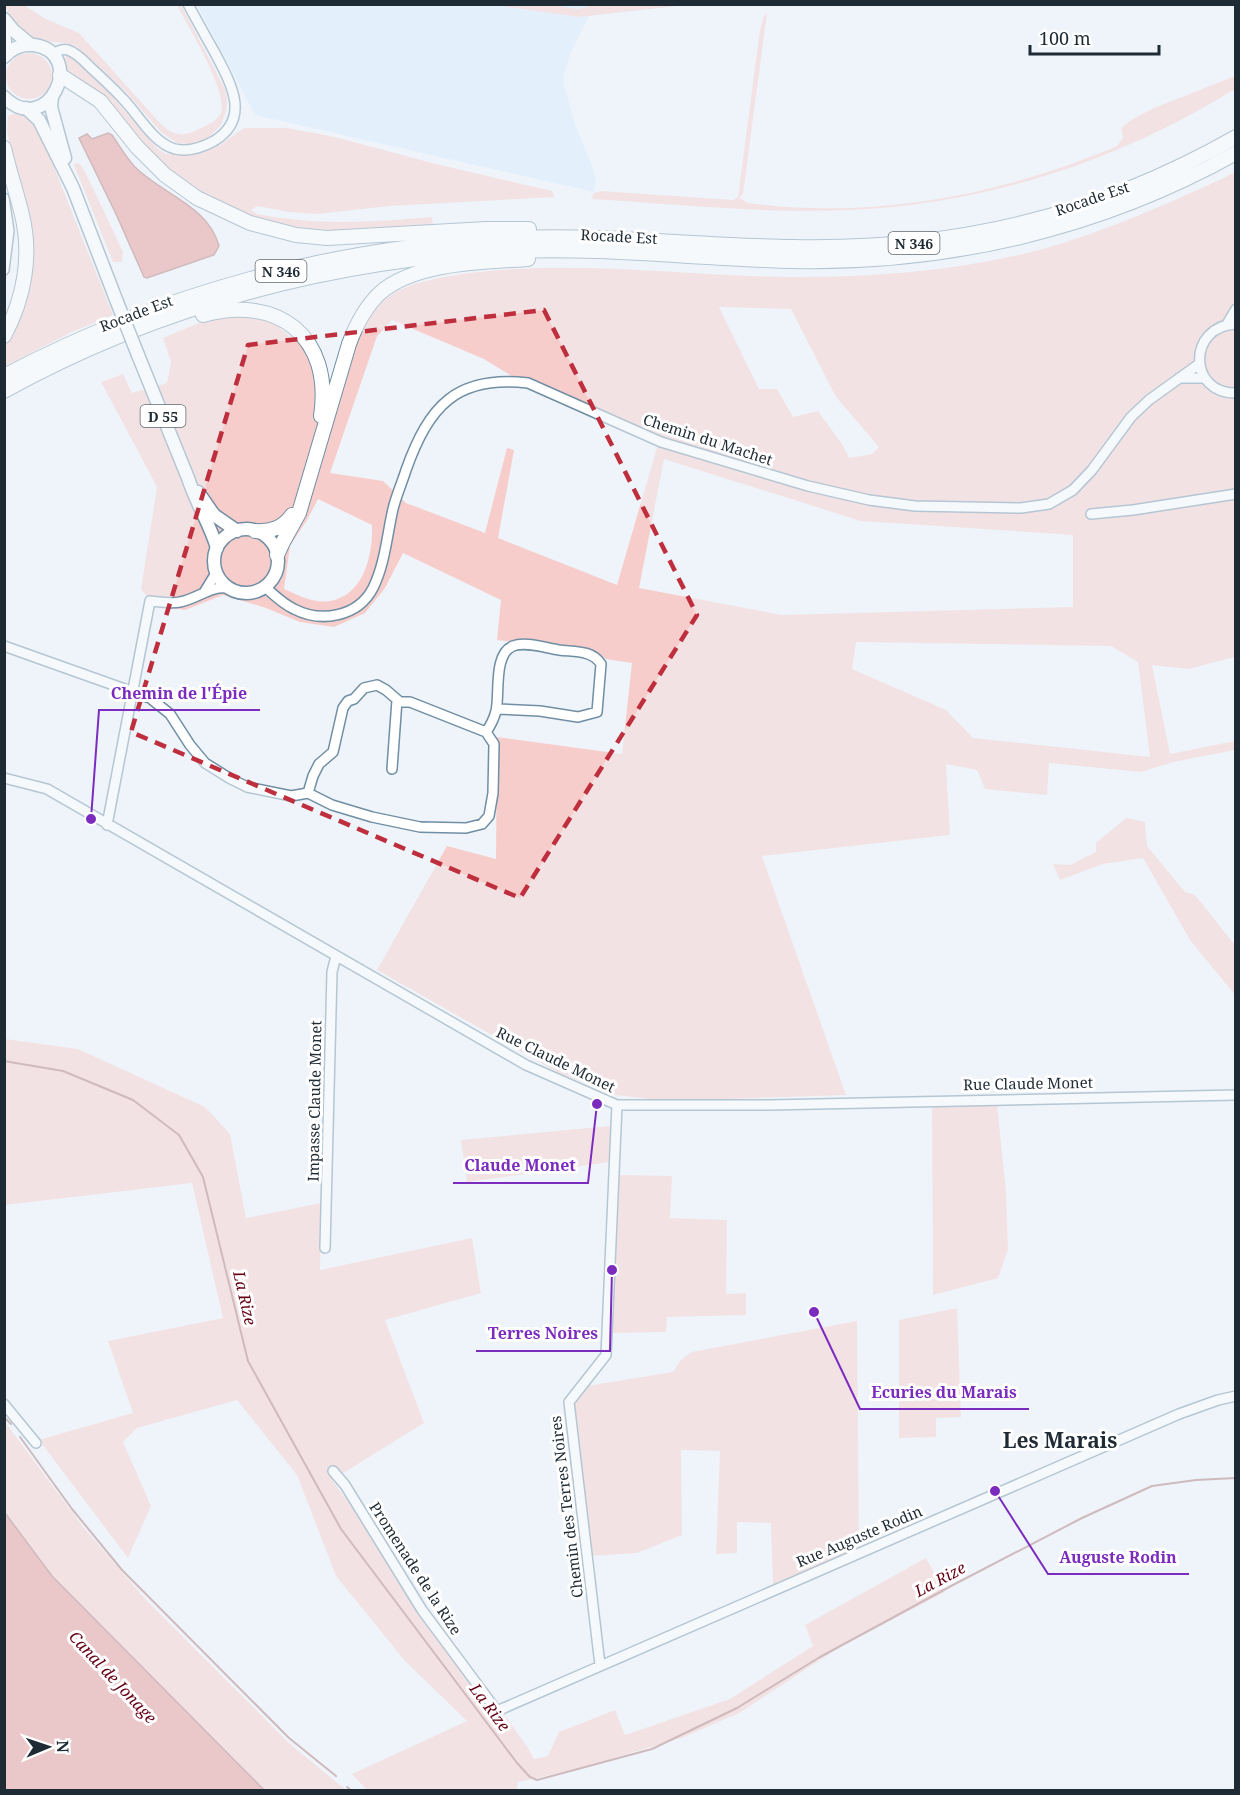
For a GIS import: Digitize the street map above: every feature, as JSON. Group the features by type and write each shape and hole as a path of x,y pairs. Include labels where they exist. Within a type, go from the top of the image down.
{"highway":[{"path":"60,75 100,101 137,147 165,175 211,206 250,223 296,235 327,238 505,228 561,230 574,244 555,258 425,271 406,277 379,294 357,323 348,344 300,513 277,555"},
{"name":"Rocade Est","path":"4,376 77,340 141,314 243,280 313,263 372,252 468,240 574,244 841,247 893,245 964,236 1039,219 1103,199 1166,173 1236,137"},
{"path":"4,148 23,218 26,256 21,294 4,336"},
{"name":"Rocade Est","path":"4,391 76,355 166,318 244,293 352,268 464,254 574,244 723,258 853,261 907,258 956,251 1041,232 1107,212 1171,185 1236,153"},
{"path":"166,318 179,322 230,309 268,314 284,320 298,330 315,353 323,380 321,415 296,507 284,524 267,531 255,531"}],"main road":[{"path":"4,19 14,32 31,45 46,50 52,55 60,75 60,83 52,97 36,107 17,106 4,97"},
{"path":"4,29 5,55 22,46 31,45"},
{"name":"D 55","path":"52,97 53,119 73,188 194,498 217,548"},
{"name":"D 55","path":"26,108 39,120 73,188"},
{"name":"D 55","path":"188,478 214,515 237,531"},
{"path":"237,531 255,531 270,540 277,555 276,573 265,587 256,592 246,593 227,588 216,573 214,556 217,548 228,535 237,531"}],"street":[{"path":"52,55 61,50 71,51 123,98 157,138 175,149 194,149 212,142 226,132 233,120 236,104 231,85 188,4"},
{"path":"4,198 9,231 4,270"},
{"path":"1236,309 1232,324 1217,328 1209,334 1199,353 1199,364 1205,378 1220,391 1236,393"},
{"name":"Chemin du Machet","path":"265,587 293,609 313,617 348,612 360,604 373,589 384,556 394,506 413,449 428,420 442,403 464,389 490,382 506,380 528,383 662,442 808,486 869,500 915,506 1021,508 1049,504 1073,490 1092,470 1131,417 1149,400 1199,364"},
{"path":"1179,378 1205,378"},
{"path":"1091,514 1236,494"},
{"path":"206,591 216,573"},
{"path":"107,825 150,601 178,603 206,591 220,587 227,588"},
{"path":"486,732 493,722 497,708 496,690 500,663 505,652 513,645 592,654 601,664 597,712 578,717 497,708"},
{"path":"4,646 150,698 170,714 190,746 205,763 247,787 291,796 308,793 332,804 372,817 420,827 466,828 482,824 489,816 494,793 494,744 486,732 426,708 397,700 387,690 377,685 364,688 354,699 348,700 343,708 333,752 319,764 308,793"},
{"path":"392,769 397,700"},
{"name":"Rue Claude Monet","path":"4,778 47,789 526,1065 617,1105 1236,1095"},
{"name":"Impasse Claude Monet","path":"325,1248 332,972 336,956"},
{"name":"Chemin des Terres Noires","path":"600,1665 569,1402 606,1355 617,1105"},
{"name":"Rue Auguste Rodin","path":"497,1711 1179,1414 1236,1396"},
{"path":"4,1404 36,1443"},
{"name":"Promenade de la Rize","path":"333,1471 345,1485 422,1610 497,1711"}],"highlighted area":[{"path":"544,310 697,615 520,898 131,732 248,345"}],"shaded area":[{"path":"598,4 719,5 676,6 578,17 495,5 552,5 577,9"},
{"path":"5,5 24,5 44,18 79,33 160,123 177,134 186,134 216,120 220,115 222,105 214,77 177,5 181,5 225,89 227,108 221,125 206,140 192,144 177,143 161,132 124,90 77,47 28,37 14,24"},
{"path":"197,5 719,5 676,6 589,16 570,54 564,75 564,85 575,124 594,171 596,182 594,192 255,115"},
{"path":"767,13 743,194 739,198 748,203 842,208 936,199 983,190 1028,178 1117,146 1123,138 1121,128 1131,120 1154,108 1235,76 1235,89 1191,115 1098,157 1050,174 952,199 901,206 818,211 753,210 591,199 594,193 601,191 733,200 738,197 760,30"},
{"path":"29,53 38,54 46,59 51,67 51,85 46,93 38,98 29,99 20,98 12,93 7,85 6,76 7,67 12,59 20,54"},
{"path":"66,56 72,57 109,93 157,148 166,154 191,155 205,152 220,145 244,128 287,128 335,137 436,164 552,191 555,197 389,206 317,214 257,206 251,210 257,214 280,218 323,222 432,217 433,226 406,228 330,230 305,228 256,218 209,197 166,167 103,97 67,72 62,59"},
{"path":"16,113 33,124 44,142 113,315 72,332 5,366 5,345 21,315 31,273 7,130 8,116"},
{"path":"75,163 80,164 84,170 100,203 123,252 122,262 113,262"},
{"path":"1235,172 1235,657 1188,669 1152,665 1170,754 1235,741 1235,750 1173,762 1141,772 1049,763 1047,795 985,789 977,770 946,764 950,835 762,856 846,1095 668,1101 615,1095 557,1072 377,970 447,846 496,859 497,737 622,754 632,663 606,659 596,651 497,640 501,600 403,553 385,588 365,613 334,627 300,622 266,608 223,595 185,610 154,606 141,589 157,487 101,382 123,374 132,393 167,383 171,362 163,338 206,320 249,315 276,325 302,346 315,375 338,404 358,342 373,313 383,301 396,292 428,280 462,274 543,268 818,277 950,268 1015,256 1079,238 1145,213","holes":["719,307 791,309 836,397 879,447 872,454 849,458 842,444 818,411 793,417 777,389 759,389","392,320 484,359 536,391 658,444 617,585 498,538 514,450 507,448 485,533 406,503 383,481 330,473 377,336","664,459 861,521 1073,535 1073,607 782,615 639,588","318,499 372,525 371,549 364,572 351,591 330,601 312,600 284,589 290,546","856,642 1111,646 1138,662 1150,757 973,738 946,710 852,669"]},
{"path":"1126,818 1145,822 1147,846 1185,892 1195,895 1235,945 1235,995 1190,940 1143,858 1103,864 1060,880 1053,864 1070,865 1096,852 1096,843"},
{"path":"5,1039 78,1049 205,1107 230,1134 246,1218 321,1203 320,1270 472,1238 481,1293 385,1320 424,1423 332,1480 447,1634 534,1759 548,1756 559,1732 615,1710 625,1735 730,1699 813,1646 805,1625 926,1558 945,1592 840,1647 739,1713 684,1737 581,1768 518,1782 517,1790 367,1790 352,1774 467,1721 405,1661 336,1576 297,1475 237,1400 137,1428 123,1442 151,1506 128,1558 39,1440 133,1413 108,1341 223,1318 192,1183 5,1205"},
{"path":"997,1104 1006,1191 1008,1250 998,1278 933,1295 932,1106"},
{"path":"610,1126 609,1162 467,1182 461,1140"},
{"path":"618,1175 672,1176 670,1218 727,1220 726,1294 746,1293 746,1315 667,1317 666,1332 611,1333"},
{"path":"957,1308 961,1417 936,1418 936,1437 899,1438 899,1320"},
{"path":"857,1321 859,1548 773,1586 771,1523 737,1522 737,1553 716,1554 720,1451 681,1450 682,1535 637,1553 589,1556 572,1410 577,1396 587,1386 673,1372 681,1360 692,1352"},
{"path":"5,1422 83,1527 147,1601 290,1744 346,1790 264,1790 52,1576 5,1513"}],"water":[{"path":"108,133 112,135 134,166 145,176 205,220 219,246 214,255 147,278 144,277 79,138 87,134 92,139"},
{"name":"Canal de Jonage","path":"5,1513 52,1576 264,1790 5,1790"}],"waterway":[{"name":"La Rize","path":"4,1061 63,1071 133,1100 179,1135 203,1177 248,1361 341,1529 517,1763 530,1777 537,1780 652,1749 737,1708 820,1657 953,1585 1082,1518 1152,1486 1196,1480 1236,1478"},
{"path":"4,1417 11,1424"},
{"path":"20,1437 72,1509 122,1570 289,1738 336,1776"},
{"path":"347,1787 351,1790"}],"place":[{"name":"Chemin de l'Épie","path":"91,819"},
{"name":"Claude Monet","path":"597,1104"},
{"name":"Terres Noires","path":"612,1270"},
{"name":"Ecuries du Marais","path":"814,1312"},
{"name":"Auguste Rodin","path":"995,1491"}],"district":[{"name":"Les Marais","path":"1060,1440"}]}
